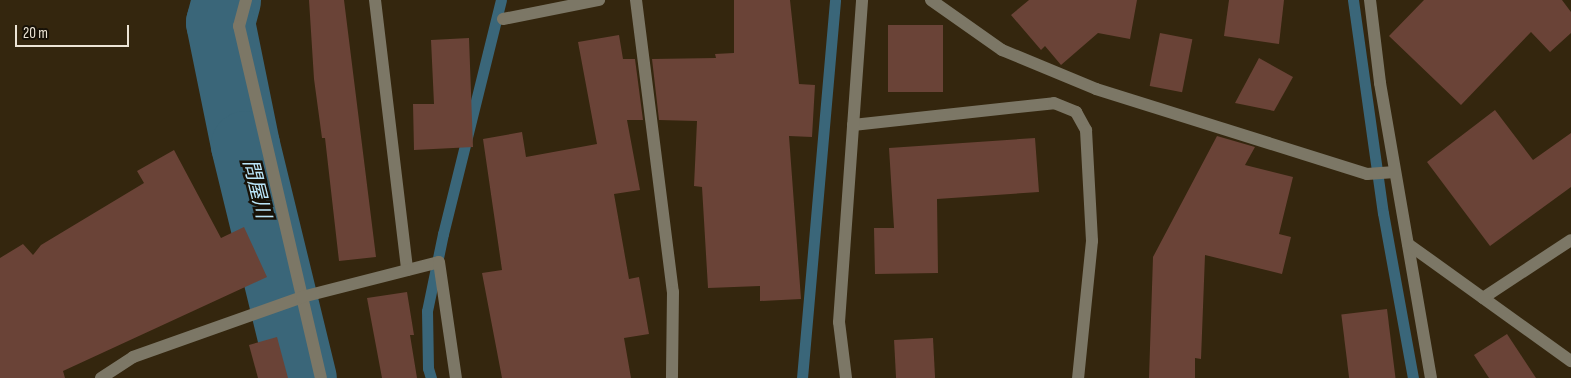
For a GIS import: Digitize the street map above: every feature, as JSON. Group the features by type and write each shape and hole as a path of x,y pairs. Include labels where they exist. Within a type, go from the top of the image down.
{"street":[{"path":"246,0 239,26 321,378"},
{"path":"375,0 407,270"},
{"path":"503,19 599,0"},
{"path":"636,0 673,292 672,378"},
{"path":"846,378 839,322 862,0"},
{"path":"931,0 1002,50 1096,89 1367,174 1395,172"},
{"path":"1370,0 1380,83 1431,378"},
{"path":"853,125 1054,102 1076,112 1086,130 1092,240 1078,378"},
{"path":"1483,298 1571,240"},
{"path":"1408,244 1571,361"},
{"path":"101,378 133,357 302,297 439,262 456,378"}],"building":[{"path":"309,0 344,0 376,257 339,261 325,138 322,138 314,79"},
{"path":"734,0 790,0 799,84 815,85 812,137 789,136 801,299 760,301 760,286 708,288 702,187 694,186 697,121 659,120 652,59 716,58 715,54 734,53"},
{"path":"1029,0 1137,0 1130,39 1098,33 1061,65 1045,46 1041,50 1011,15"},
{"path":"1229,0 1284,0 1279,44 1224,36"},
{"path":"1424,0 1562,0 1571,12 1571,33 1550,52 1531,32 1461,105 1389,36"},
{"path":"888,25 943,25 943,92 888,92"},
{"path":"1160,33 1192,39 1182,92 1150,86"},
{"path":"619,35 623,59 635,59 643,120 627,120 640,190 614,194 629,279 639,277 649,334 624,338 631,378 502,378 482,273 502,270 483,139 522,132 526,157 597,144 578,42"},
{"path":"469,38 473,147 414,150 413,104 434,104 431,40"},
{"path":"1259,58 1293,77 1274,111 1235,103"},
{"path":"1495,110 1533,160 1571,133 1571,187 1490,246 1427,162"},
{"path":"1217,136 1255,147 1245,165 1293,177 1279,234 1291,237 1282,274 1205,255 1201,359 1195,358 1195,378 1149,378 1153,257"},
{"path":"1035,138 1039,192 937,199 938,273 875,274 874,228 894,228 889,148"},
{"path":"174,150 221,238 244,227 267,277 63,371 65,378 0,378 0,258 23,244 33,255 41,245 144,183 137,171"},
{"path":"407,292 414,335 410,335 417,378 382,378 367,298"},
{"path":"1387,309 1395,378 1349,378 1341,315"},
{"path":"1507,334 1536,378 1489,378 1474,355"},
{"path":"277,337 288,378 258,378 249,345"},
{"path":"933,338 935,378 896,378 894,340"}],"waterway":[{"name":"問屋川","path":"226,0 220,22 245,145 302,378"},
{"path":"431,378 428,368 427,311 443,234 501,0"},
{"path":"802,378 835,0"},
{"path":"1353,0 1383,213 1413,378"}]}
